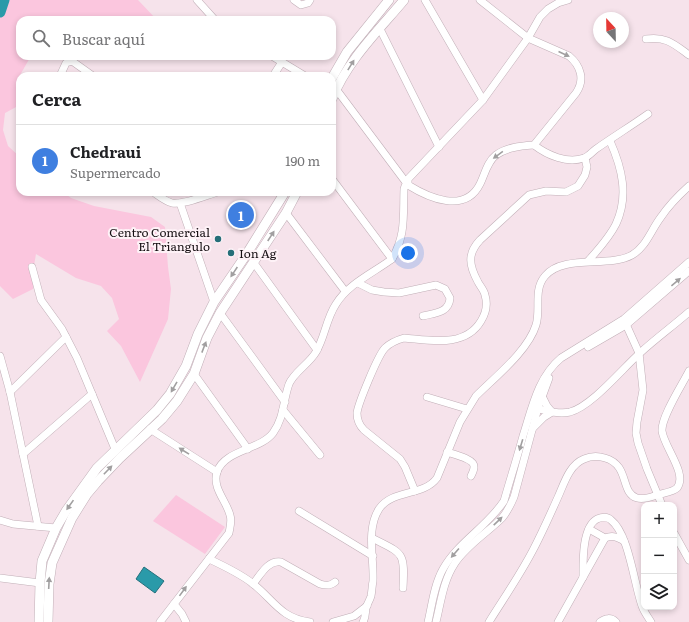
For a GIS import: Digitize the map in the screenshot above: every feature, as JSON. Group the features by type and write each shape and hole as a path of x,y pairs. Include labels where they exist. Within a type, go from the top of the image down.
{"main road":[{"path":"336,89 355,58 404,0"},
{"path":"335,72 347,52 386,1"},
{"path":"39,622 42,561 56,528 81,489 97,468 157,410 170,394 186,366 198,334 214,302 246,255 283,196"},
{"path":"48,622 49,584 52,563 72,518 87,494 98,481 171,409 194,374 207,338 220,313 254,263 286,213 295,196"}],"street":[{"path":"196,0 211,16"},
{"path":"294,0 301,5 308,3 310,0"},
{"path":"425,0 483,100"},
{"path":"480,0 528,38 569,56 580,68 582,77 580,87 534,145"},
{"path":"160,622 229,533 231,523 230,516 219,493 217,483 217,472 222,464 232,456 260,444 270,436 277,427 292,378 310,361 317,350 332,310 345,291 392,259 399,245 403,231 404,189 405,186 408,185 408,179 483,100 528,38 540,17 558,3 568,0"},
{"path":"380,29 438,148"},
{"path":"646,39 659,38 666,40 689,55"},
{"path":"279,60 298,72"},
{"path":"62,72 68,62 76,63 88,72"},
{"path":"276,72 282,62"},
{"path":"336,89 408,185 434,198 449,201 462,200 471,195 477,188 490,162 495,156 502,152 514,147 534,145 547,153 561,158 585,158 648,114"},
{"path":"588,261 605,241 615,225 621,210 624,190 622,174 610,141"},
{"path":"414,492 405,467 400,459 364,430 358,422 358,408 381,354 389,344 399,339 404,338 445,341 459,339 478,326 485,315 487,304 485,293 472,269 470,258 473,248 529,195 546,191 566,192 578,186 586,171 585,158"},
{"path":"336,184 392,259"},
{"path":"363,622 371,595 373,521 379,508 389,499 414,492 435,481 467,409 476,396 524,349 531,337 536,324 538,292 541,282 546,275 552,269 562,266 588,261 620,259 632,255 643,246 661,217 689,186"},
{"path":"158,196 172,203 180,203 204,196"},
{"path":"180,203 214,302"},
{"path":"286,213 345,291"},
{"path":"436,622 444,584 455,562 502,517 510,507 532,430 534,408 542,396 547,381 552,373 566,360 615,331 689,262"},
{"path":"254,263 317,350"},
{"path":"32,267 41,300 62,329 77,358 115,449"},
{"path":"428,622 437,582 442,569 461,545 496,513 504,501 543,379 554,364 561,358 625,322 689,271"},
{"path":"358,283 372,290 384,292 399,293 436,286 446,289 450,298 447,307 442,311 423,316"},
{"path":"534,408 552,412 568,412 582,406 612,381 639,353 689,312"},
{"path":"220,313 284,406 320,455"},
{"path":"625,322 639,353 643,390 636,432 638,443 661,502"},
{"path":"615,331 632,338"},
{"path":"10,392 66,337"},
{"path":"0,356 10,392 38,526"},
{"path":"489,622 534,549 568,474 577,463 584,459 594,457 610,459 618,465 628,490 633,497 641,499 675,490 680,482 680,473 662,431 664,420 689,371"},
{"path":"194,374 248,448"},
{"path":"23,454 92,394"},
{"path":"542,396 552,412"},
{"path":"427,397 467,409"},
{"path":"532,430 552,412"},
{"path":"150,429 217,472"},
{"path":"447,452 472,461 474,467 471,476"},
{"path":"299,511 373,556"},
{"path":"583,577 584,546 589,529 595,520 603,517 610,519 617,526 624,541 642,606 651,622"},
{"path":"0,520 13,524 56,528"},
{"path":"589,529 605,538"},
{"path":"558,622 605,538 611,536 618,537 624,541"},
{"path":"372,538 393,549 403,560 403,588"},
{"path":"677,538 689,560"},
{"path":"584,546 597,551"},
{"path":"209,559 232,569 253,584 286,614 299,620 310,622"},
{"path":"253,584 267,567 276,561 281,562 325,586 335,582"},
{"path":"0,578 40,583"},
{"path":"174,604 186,622"},
{"path":"333,622 354,616 367,606"},
{"path":"600,622 610,618 616,622"}],"shaded area":[{"path":"0,0 138,0 153,16 16,16 16,60 29,60 22,72 16,72 16,107 5,113 3,130 8,146 16,153 16,196 68,196 94,206 151,217 165,227 171,289 168,319 140,382 121,346 107,331 119,319 112,298 101,286 76,278 36,254 33,271 33,289 13,299 0,286"},
{"path":"176,495 225,527 205,554 153,521"}],"water":[{"path":"144,567 164,581 155,593 136,579"}],"waterway":[{"path":"0,12 4,0"}],"place":[{"name":"Chedraui","path":"241,215"},
{"name":"Centro Comercial El Triangulo","path":"218,239"},
{"name":"Ion Ag","path":"231,253"}]}
